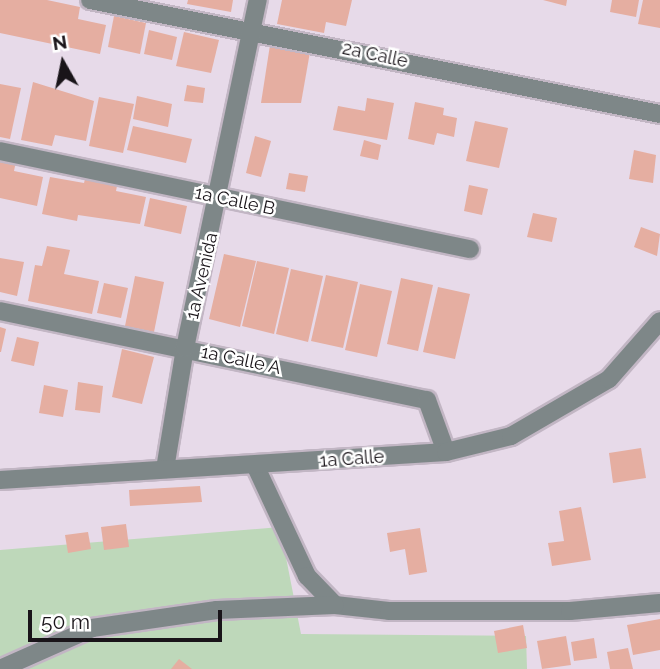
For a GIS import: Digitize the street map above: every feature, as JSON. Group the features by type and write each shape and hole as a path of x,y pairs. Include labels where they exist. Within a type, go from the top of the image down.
{"street":[{"name":"2a Calle","path":"90,0 251,33 273,33 660,114"},
{"name":"1a Avenida","path":"165,470 185,348 219,198 258,0"},
{"name":"1a Calle B","path":"0,151 470,249"},
{"name":"1a Calle A","path":"0,311 427,400 446,452"},
{"name":"1a Calle","path":"0,480 446,452 511,436 609,379 660,321"},
{"path":"255,465 307,576 335,605"},
{"path":"0,669 92,628 217,610 335,605 388,611 570,611 660,603"}],"green space":[{"path":"280,527 301,634 526,636 527,669 0,669 0,550"}],"building":[{"path":"0,0 47,0 80,7 78,19 106,25 100,54 0,33"},
{"path":"188,0 233,0 231,12 187,4"},
{"path":"282,0 352,0 346,26 326,22 324,33 277,24"},
{"path":"543,0 567,0 566,6"},
{"path":"612,0 639,0 636,17 610,12"},
{"path":"643,0 660,0 660,28 638,24"},
{"path":"114,16 146,23 140,54 108,47"},
{"path":"149,30 177,37 172,60 144,54"},
{"path":"184,32 219,40 211,73 176,66"},
{"path":"270,45 310,52 301,103 261,103"},
{"path":"33,82 94,101 86,141 55,135 52,146 21,140"},
{"path":"0,84 21,88 10,139 0,137"},
{"path":"187,85 205,88 203,103 184,101"},
{"path":"137,96 172,104 168,127 133,119"},
{"path":"99,97 134,104 123,153 89,146"},
{"path":"367,98 394,103 387,140 333,130 338,106 365,111"},
{"path":"415,102 444,108 443,115 457,118 454,137 437,133 434,145 408,139"},
{"path":"475,121 508,128 499,168 466,161"},
{"path":"133,126 192,139 186,163 127,150"},
{"path":"255,136 271,141 261,177 246,173"},
{"path":"364,140 381,145 378,160 360,156"},
{"path":"634,150 656,155 653,183 629,179"},
{"path":"0,157 16,161 14,171 43,177 37,206 0,198"},
{"path":"289,173 308,176 305,192 286,189"},
{"path":"86,175 118,181 116,191 146,197 140,224 78,215 77,221 42,214 50,177 84,183"},
{"path":"469,185 488,189 482,215 464,211"},
{"path":"150,198 187,206 181,234 144,226"},
{"path":"533,213 557,218 552,242 527,237"},
{"path":"641,227 660,234 657,256 634,247"},
{"path":"47,246 70,250 64,274 99,281 92,314 28,301 35,265 42,266"},
{"path":"224,254 256,261 240,327 209,319"},
{"path":"0,258 24,262 17,296 0,292"},
{"path":"257,261 289,268 274,334 242,326"},
{"path":"291,269 323,276 308,342 276,334"},
{"path":"326,275 358,282 343,348 311,341"},
{"path":"135,276 164,282 154,332 125,326"},
{"path":"401,278 433,285 418,351 387,344"},
{"path":"104,283 128,288 121,318 97,313"},
{"path":"360,284 392,291 377,357 345,350"},
{"path":"438,287 470,294 455,359 423,352"},
{"path":"0,327 6,329 1,352 0,352"},
{"path":"17,337 39,342 34,366 11,361"},
{"path":"122,349 154,357 142,404 112,397"},
{"path":"78,382 103,386 100,413 75,410"},
{"path":"44,385 68,390 63,417 39,413"},
{"path":"641,448 646,478 613,483 609,453"},
{"path":"200,486 202,502 130,506 129,490"},
{"path":"581,507 591,560 552,566 548,543 564,541 559,511"},
{"path":"126,524 129,547 104,550 101,527"},
{"path":"420,528 427,572 409,575 405,549 390,552 387,533"},
{"path":"88,532 91,549 68,553 65,535"},
{"path":"660,619 660,650 633,655 627,625"},
{"path":"523,625 527,648 498,653 494,631"},
{"path":"566,636 571,665 542,669 537,641"},
{"path":"594,638 597,658 574,661 571,642"},
{"path":"628,648 633,669 610,669 607,652"},
{"path":"179,659 192,669 171,669"}]}
